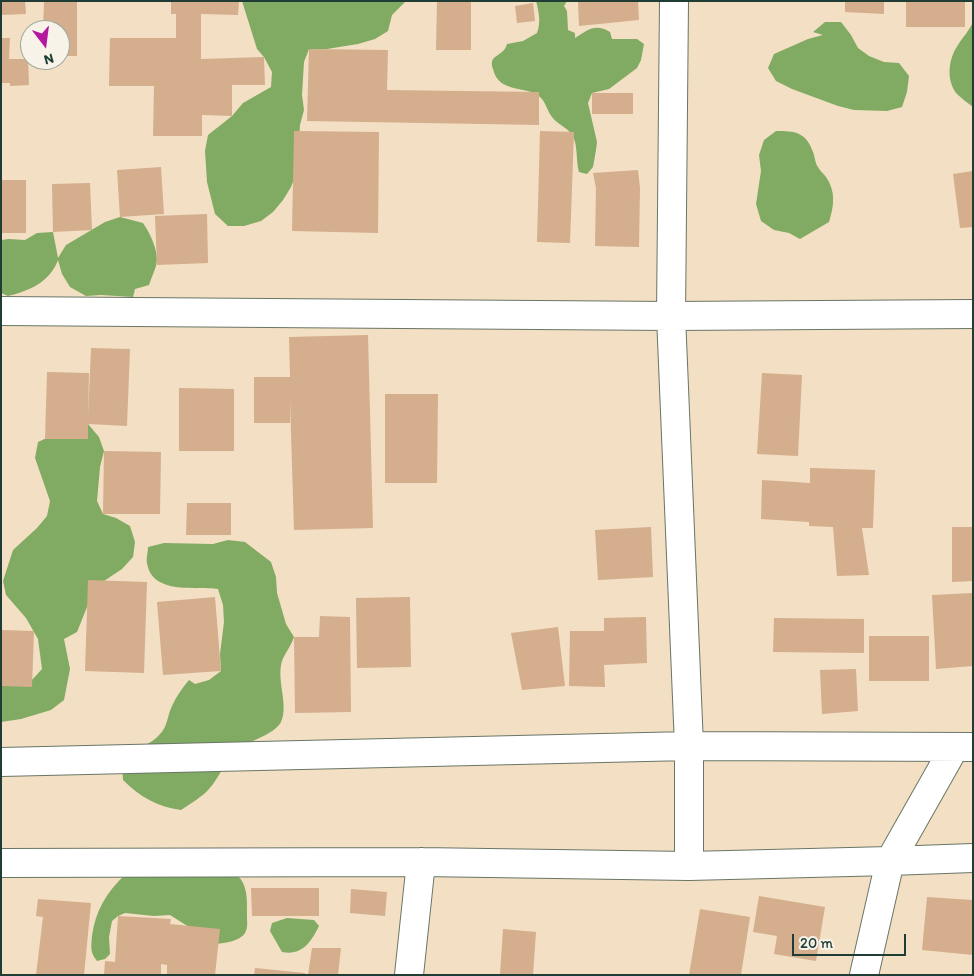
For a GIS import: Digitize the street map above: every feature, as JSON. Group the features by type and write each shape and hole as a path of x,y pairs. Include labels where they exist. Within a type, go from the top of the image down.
{"street":[{"path":"674,1 671,316 689,746 689,866"},
{"path":"1,310 671,316 973,314"},
{"path":"1,762 689,746 964,748"},
{"path":"864,975 890,861 964,748"},
{"path":"1,864 421,862 689,866 973,858"},
{"path":"409,975 421,862"}],"green space":[{"path":"242,1 406,1 392,15 388,31 375,39 327,49 309,49 304,62 302,95 304,110 300,125 297,171 291,187 273,212 261,221 244,226 228,226 215,214 207,182 205,151 208,135 232,116 243,103 271,87 272,72 257,49"},
{"path":"536,1 567,1 564,6 567,11 568,30 575,33 575,38 584,32 600,28 610,32 612,39 637,39 644,44 641,60 637,68 609,89 592,93 588,103 597,142 593,167 587,174 579,172 574,138 552,117 542,99 535,93 501,83 493,69 493,60 503,51 507,44 523,41 537,33 539,17"},
{"path":"825,22 841,22 858,48 869,56 884,62 899,63 909,76 907,92 902,107 887,111 854,110 792,89 776,81 768,68 774,54 808,39 823,35 813,32"},
{"path":"973,22 973,107 953,89 950,63 955,51"},
{"path":"776,131 794,132 807,140 817,165 829,182 833,193 833,204 829,222 800,239 789,233 774,230 761,221 756,204 761,171 759,155 764,140"},
{"path":"120,217 143,223 157,255 156,266 149,285 135,289 133,297 86,296 70,287 62,274 58,260 50,274 38,284 8,296 1,293 1,240 25,240 37,233 53,232 58,258 66,245 105,222"},
{"path":"88,424 99,437 104,451 100,467 97,501 103,514 116,518 130,526 135,542 133,557 122,569 95,587 77,632 64,639 70,669 64,700 51,710 21,719 1,722 1,685 31,681 42,669 38,639 26,618 6,595 3,581 13,550 47,516 50,501 35,458 38,442 60,432"},
{"path":"228,540 245,542 271,562 276,577 277,593 286,624 294,637 283,658 281,668 283,715 278,726 268,734 243,746 234,753 213,784 203,795 181,810 173,809 150,800 123,780 126,758 129,752 153,741 163,731 170,710 189,680 195,684 209,680 221,671 220,654 224,622 223,605 218,589 176,587 157,580 151,573 147,563 148,547 164,543 213,544"},
{"path":"228,870 240,878 247,896 247,927 243,936 232,941 216,944 170,915 154,916 125,913 112,921 109,937 110,954 105,959 97,961 92,952 91,943 96,919 107,895 125,875 188,871 198,876 203,876"},
{"path":"287,918 314,920 319,926 305,946 300,950 289,953 282,952 270,931 272,923"}],"building":[{"path":"1,1 25,1 26,14 1,15"},
{"path":"44,1 77,1 77,56 70,56 70,20 43,20"},
{"path":"171,1 239,1 238,15 201,14 201,59 264,57 265,85 232,85 232,116 202,115 202,136 153,136 154,86 109,86 110,38 176,38 176,14 171,14"},
{"path":"437,1 471,1 471,50 436,50"},
{"path":"578,1 638,1 639,20 579,26"},
{"path":"845,1 884,1 884,14 845,12"},
{"path":"906,1 965,1 965,27 906,27"},
{"path":"533,3 535,21 517,23 515,6"},
{"path":"1,38 10,38 9,59 20,59 20,70 28,70 29,85 10,86 10,83 1,83"},
{"path":"309,49 388,50 387,90 539,92 539,125 307,121"},
{"path":"592,93 633,93 633,114 592,114"},
{"path":"294,131 379,132 378,233 292,231"},
{"path":"540,131 574,132 570,243 537,242"},
{"path":"161,167 164,214 120,217 117,170"},
{"path":"638,170 640,188 639,247 595,246 596,188 593,173"},
{"path":"973,171 973,227 960,228 953,174"},
{"path":"1,180 26,180 26,233 1,233"},
{"path":"90,183 92,230 53,232 52,184"},
{"path":"207,214 208,263 157,265 155,216"},
{"path":"368,335 373,528 294,530 290,400 290,423 254,423 254,377 290,377 289,337"},
{"path":"91,348 130,349 127,426 88,424 88,439 45,439 47,372 89,373 88,417"},
{"path":"762,373 802,375 798,456 757,454"},
{"path":"179,388 234,389 234,451 179,451"},
{"path":"385,394 438,394 437,483 385,483"},
{"path":"104,451 161,452 160,514 103,514"},
{"path":"810,468 875,470 873,528 862,528 869,575 837,576 833,527 809,526 809,522 761,519 762,480 810,483"},
{"path":"187,503 231,503 231,535 186,535"},
{"path":"651,527 653,577 598,580 595,530"},
{"path":"952,527 973,527 973,581 952,582"},
{"path":"88,580 147,582 144,673 85,671"},
{"path":"973,593 973,666 936,669 932,595"},
{"path":"215,597 221,671 163,675 157,602"},
{"path":"410,597 411,667 357,668 356,598"},
{"path":"320,616 350,617 351,712 295,713 294,637 319,637"},
{"path":"646,617 647,663 604,665 605,687 569,686 570,631 604,631 604,618"},
{"path":"774,618 864,619 864,653 773,652"},
{"path":"558,627 565,686 522,690 511,633"},
{"path":"1,630 34,631 32,687 1,686"},
{"path":"869,636 929,636 929,681 869,681"},
{"path":"856,669 858,711 822,714 820,670"},
{"path":"251,888 319,888 319,916 252,916"},
{"path":"351,889 387,892 385,916 350,913"},
{"path":"759,896 825,907 816,961 774,954 777,936 753,932"},
{"path":"927,897 973,900 973,955 922,950"},
{"path":"38,899 91,903 84,975 36,975 43,917 36,916"},
{"path":"700,909 750,917 741,975 689,975"},
{"path":"118,916 171,919 170,924 220,929 215,975 167,975 167,965 161,964 161,975 104,975 105,961 115,962"},
{"path":"503,929 536,932 533,975 500,974"},
{"path":"312,948 341,948 338,975 308,975"},
{"path":"255,968 305,973 305,975 254,975"}]}
